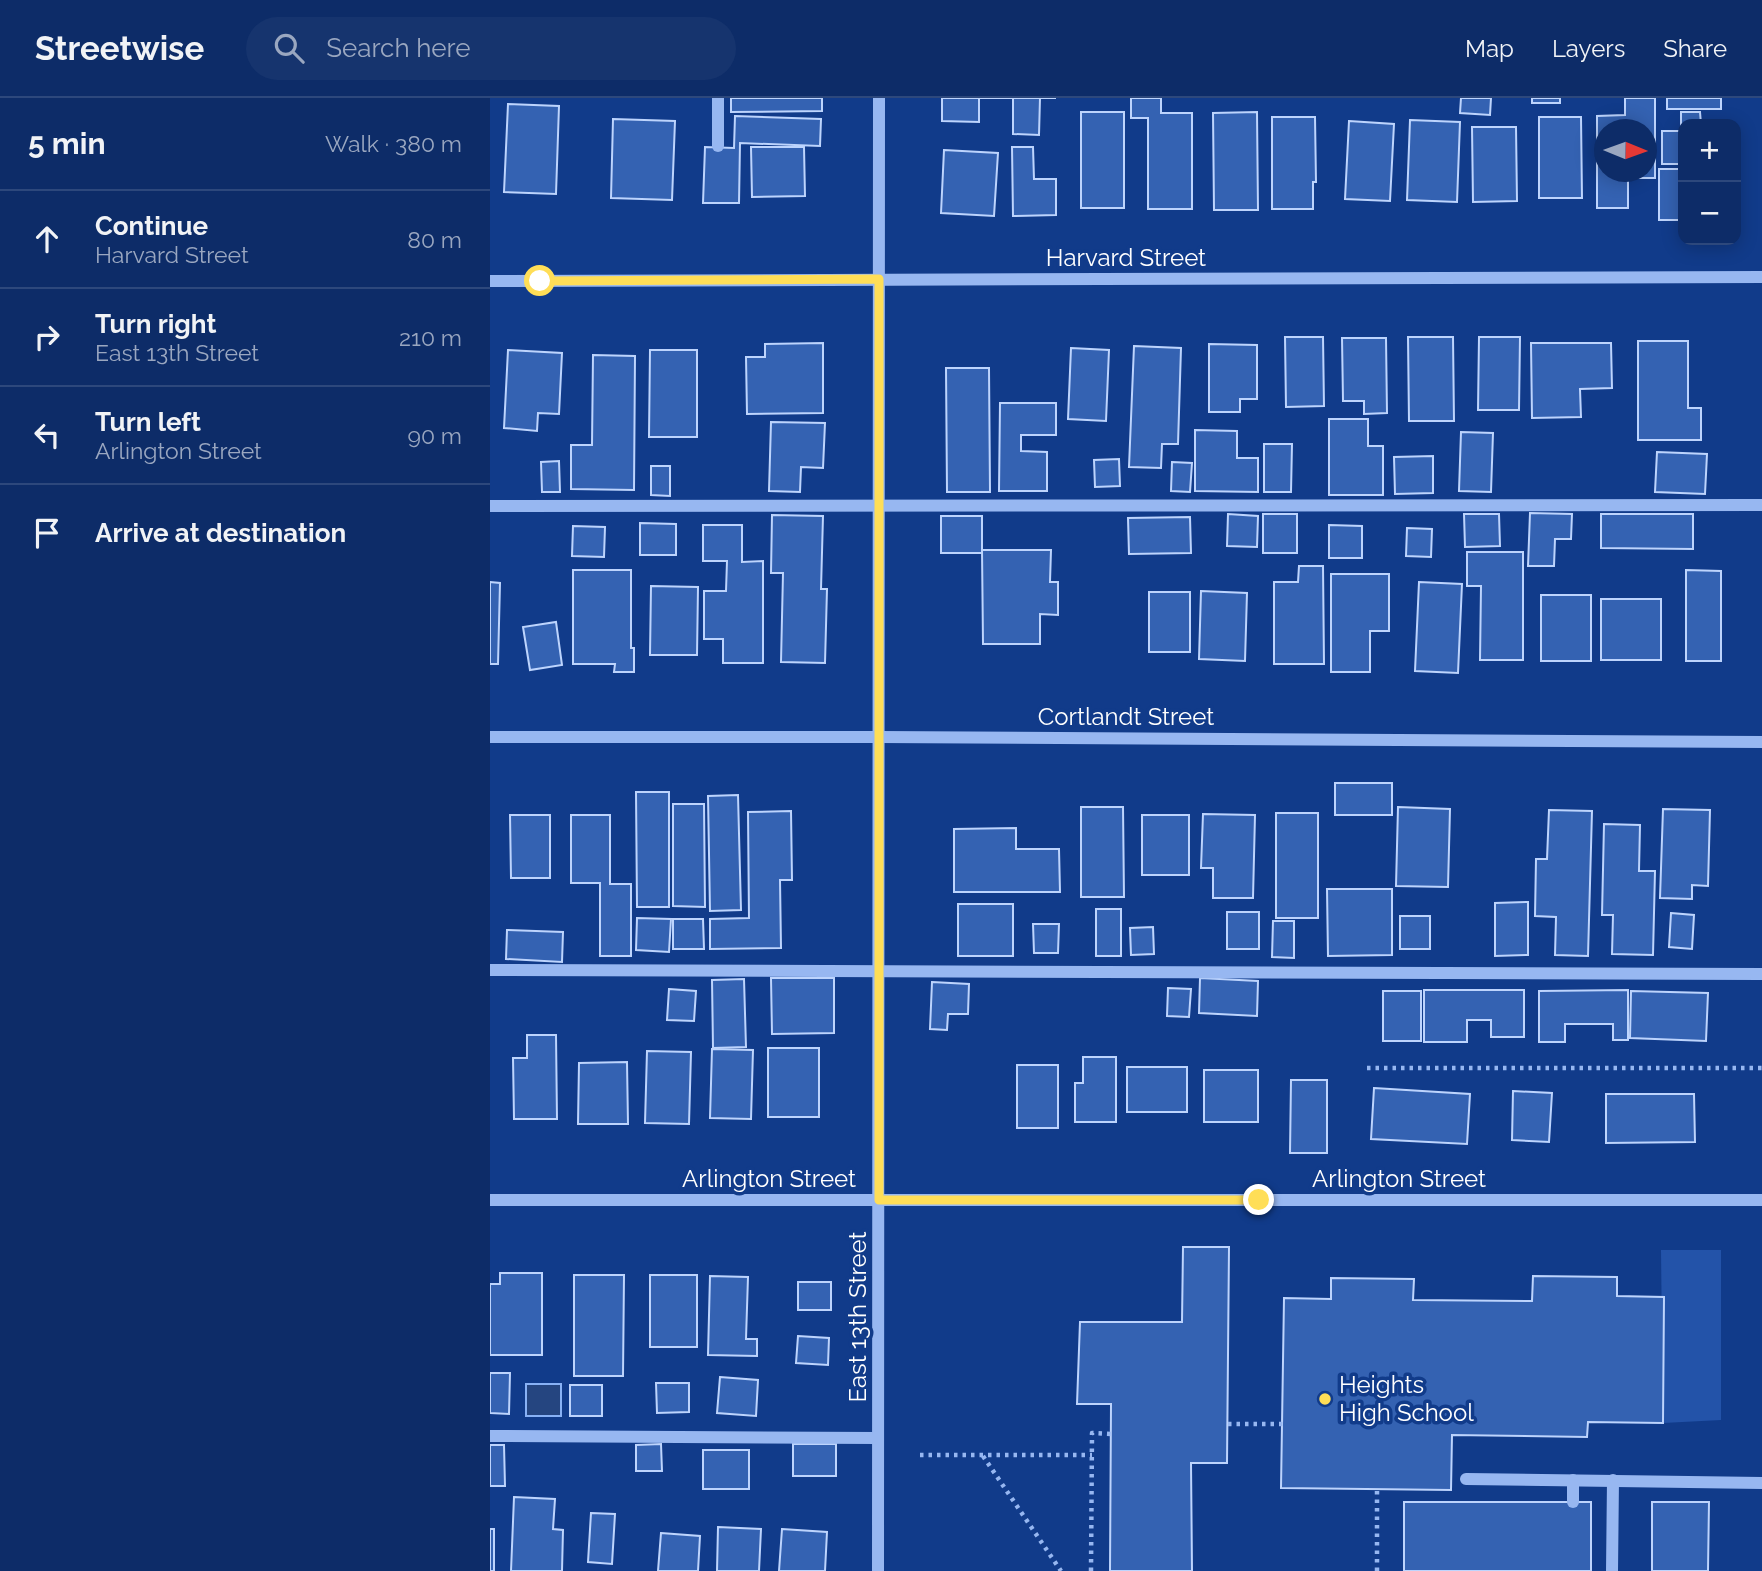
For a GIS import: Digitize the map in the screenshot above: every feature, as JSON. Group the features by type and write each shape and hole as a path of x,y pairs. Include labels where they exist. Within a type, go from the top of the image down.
{"street":[{"path":"718,98 718,146"},
{"name":"East 13th Street","path":"878,1571 880,98"},
{"name":"Harvard Street","path":"490,281 1762,277"},
{"path":"490,506 1762,505"},
{"name":"Cortlandt Street","path":"490,737 1762,742"},
{"path":"490,970 1762,974"},
{"name":"Arlington Street","path":"490,1200 1762,1200"},
{"path":"490,1436 878,1438"},
{"path":"1466,1479 1762,1483"},
{"path":"1573,1480 1573,1502"},
{"path":"1612,1571 1613,1480"}],"path":[{"path":"1367,1068 1762,1068"},
{"path":"1228,1424 1283,1424"},
{"path":"1091,1571 1092,1433 1111,1434"},
{"path":"920,1455 1092,1455"},
{"path":"982,1455 1061,1571"},
{"path":"1377,1489 1377,1571"}],"shaded area":[{"path":"1661,1250 1721,1250 1721,1420 1663,1423"},
{"path":"526,1384 561,1384 561,1416 526,1416"}],"building":[{"path":"731,98 822,98 822,111 731,112"},
{"path":"942,98 979,98 979,122 942,121"},
{"path":"1013,98 1040,98 1039,135 1013,134"},
{"path":"1131,98 1161,98 1161,113 1192,113 1192,209 1148,209 1148,118 1131,118"},
{"path":"1461,98 1491,98 1490,115 1460,113"},
{"path":"1532,98 1560,98 1560,103 1532,103"},
{"path":"1625,98 1655,98 1655,119 1597,119 1597,116 1625,115"},
{"path":"1667,98 1721,98 1721,109 1667,109"},
{"path":"508,104 559,106 556,194 504,192"},
{"path":"1081,112 1124,112 1124,208 1081,208"},
{"path":"1257,112 1258,210 1214,210 1213,113"},
{"path":"1681,112 1700,112 1701,119 1681,119"},
{"path":"735,116 821,119 820,146 740,143 739,203 703,203 705,147 734,148"},
{"path":"1272,117 1315,117 1316,182 1313,182 1313,209 1272,209"},
{"path":"1539,117 1581,117 1582,198 1539,198"},
{"path":"613,119 675,121 672,200 611,198"},
{"path":"1410,120 1460,122 1457,202 1407,200"},
{"path":"1349,121 1394,124 1390,201 1345,199"},
{"path":"1472,127 1516,127 1517,201 1473,202"},
{"path":"1662,131 1678,131 1678,164 1662,164"},
{"path":"751,147 804,147 805,196 752,197"},
{"path":"1012,147 1033,147 1034,179 1056,179 1056,215 1013,216"},
{"path":"944,150 998,153 994,216 941,213"},
{"path":"1659,169 1678,169 1678,220 1659,220"},
{"path":"1597,182 1628,182 1628,208 1597,208"},
{"path":"1285,337 1323,337 1324,406 1286,407"},
{"path":"1408,337 1453,337 1454,421 1409,421"},
{"path":"1479,337 1520,337 1519,410 1478,410"},
{"path":"1342,338 1386,338 1387,413 1364,414 1364,401 1343,401"},
{"path":"1638,341 1688,341 1688,408 1701,408 1701,440 1638,440"},
{"path":"823,343 823,413 747,414 746,357 765,357 765,344"},
{"path":"1531,343 1611,343 1612,388 1580,389 1581,417 1532,418"},
{"path":"1209,344 1257,345 1257,399 1240,399 1240,412 1209,412"},
{"path":"1134,346 1181,348 1178,444 1162,444 1161,468 1129,467"},
{"path":"1071,348 1109,350 1106,421 1068,419"},
{"path":"508,350 562,353 559,414 538,413 537,431 504,428"},
{"path":"650,350 697,350 697,437 649,437"},
{"path":"593,355 635,356 634,490 571,489 571,445 592,445"},
{"path":"946,368 989,368 990,492 947,492"},
{"path":"1000,403 1056,403 1056,435 1021,435 1021,451 1047,452 1047,491 999,491"},
{"path":"1329,419 1368,419 1368,446 1383,446 1383,495 1329,495"},
{"path":"771,422 825,423 823,468 801,467 800,492 769,491"},
{"path":"1195,430 1237,431 1237,458 1258,458 1258,492 1195,491"},
{"path":"1461,432 1493,433 1491,492 1459,491"},
{"path":"1264,444 1292,444 1291,492 1264,492"},
{"path":"1657,452 1707,454 1705,494 1655,492"},
{"path":"1433,456 1433,493 1395,494 1394,457"},
{"path":"1119,459 1120,486 1095,487 1094,460"},
{"path":"559,461 560,492 542,492 541,462"},
{"path":"1172,462 1192,463 1190,492 1171,491"},
{"path":"651,466 670,466 670,496 651,495"},
{"path":"1530,513 1572,514 1571,539 1555,539 1554,566 1528,566"},
{"path":"1228,514 1258,516 1257,547 1227,546"},
{"path":"1263,514 1297,514 1297,553 1263,553"},
{"path":"1464,514 1499,514 1500,546 1465,547"},
{"path":"1601,514 1693,514 1693,549 1601,548"},
{"path":"772,515 823,516 821,589 827,589 825,663 781,662 783,573 771,573"},
{"path":"941,516 982,516 982,553 941,553"},
{"path":"1190,517 1191,553 1129,554 1128,518"},
{"path":"640,523 676,524 676,555 640,555"},
{"path":"703,525 742,525 742,562 763,561 763,663 723,663 723,639 704,639 704,591 726,591 727,561 703,561"},
{"path":"1329,525 1362,526 1362,558 1329,558"},
{"path":"573,526 605,527 604,557 572,556"},
{"path":"1407,528 1432,529 1431,557 1406,556"},
{"path":"982,550 1051,550 1050,582 1058,582 1058,615 1040,614 1040,644 983,644"},
{"path":"1467,552 1523,552 1523,660 1480,660 1481,586 1467,586"},
{"path":"1299,566 1323,566 1324,664 1274,664 1274,582 1298,582"},
{"path":"573,570 631,570 631,648 634,648 634,672 614,672 615,664 573,664"},
{"path":"1686,570 1721,571 1721,661 1686,661"},
{"path":"1331,574 1389,574 1389,631 1370,631 1370,672 1331,672"},
{"path":"490,582 500,583 498,664 490,664"},
{"path":"1419,582 1462,584 1458,673 1415,671"},
{"path":"651,586 698,587 697,655 650,655"},
{"path":"1201,591 1247,593 1245,661 1199,659"},
{"path":"1149,592 1190,592 1190,652 1149,652"},
{"path":"1541,595 1591,595 1591,661 1541,661"},
{"path":"1601,599 1661,599 1661,660 1601,660"},
{"path":"556,622 562,665 530,670 523,627"},
{"path":"1335,783 1392,783 1392,815 1335,815"},
{"path":"636,792 669,792 669,907 637,907"},
{"path":"738,795 741,910 710,911 708,796"},
{"path":"673,804 704,804 705,907 673,906"},
{"path":"1081,807 1123,807 1124,897 1081,897"},
{"path":"1398,807 1450,809 1448,887 1396,886"},
{"path":"1663,809 1710,810 1708,886 1692,885 1692,899 1660,898"},
{"path":"1549,810 1592,811 1588,956 1555,955 1556,917 1535,916 1536,859 1547,859"},
{"path":"791,811 792,880 780,880 781,948 710,949 710,919 749,918 748,812"},
{"path":"1276,813 1318,813 1318,918 1276,918"},
{"path":"1203,814 1255,815 1253,898 1213,898 1213,868 1201,868"},
{"path":"510,815 550,815 550,878 511,878"},
{"path":"571,815 610,815 610,884 631,884 631,956 600,956 600,883 571,883"},
{"path":"1142,815 1189,815 1189,875 1142,875"},
{"path":"1604,824 1640,825 1639,871 1655,871 1653,955 1612,954 1613,915 1602,915"},
{"path":"1016,828 1016,849 1059,849 1060,892 954,892 954,829"},
{"path":"1327,889 1392,889 1392,955 1328,956"},
{"path":"1528,902 1528,955 1495,956 1495,903"},
{"path":"958,904 1013,904 1013,956 958,956"},
{"path":"1096,909 1121,909 1121,956 1096,956"},
{"path":"1227,912 1259,912 1259,949 1227,949"},
{"path":"1671,913 1694,915 1692,949 1669,947"},
{"path":"1400,916 1430,916 1430,949 1400,949"},
{"path":"637,918 671,919 669,952 636,950"},
{"path":"673,919 703,919 704,949 673,949"},
{"path":"1273,921 1294,921 1294,958 1272,957"},
{"path":"1033,924 1059,924 1058,953 1034,953"},
{"path":"1153,927 1154,954 1131,955 1130,928"},
{"path":"507,930 563,932 562,962 506,959"},
{"path":"771,978 834,978 834,1033 772,1034"},
{"path":"1200,978 1258,981 1257,1016 1199,1013"},
{"path":"744,979 746,1047 713,1048 712,980"},
{"path":"932,982 969,984 968,1014 948,1014 947,1030 930,1029"},
{"path":"1168,988 1191,989 1189,1017 1167,1016"},
{"path":"669,989 696,991 694,1021 667,1020"},
{"path":"1424,990 1524,990 1524,1037 1491,1037 1491,1020 1467,1020 1467,1042 1424,1042"},
{"path":"1628,990 1628,1040 1613,1040 1613,1024 1565,1024 1565,1042 1539,1042 1539,991"},
{"path":"1383,991 1421,991 1421,1041 1383,1041"},
{"path":"1631,991 1708,993 1706,1041 1630,1038"},
{"path":"527,1035 556,1035 557,1119 514,1119 513,1058 527,1058"},
{"path":"768,1048 819,1048 819,1117 768,1117"},
{"path":"712,1049 753,1050 751,1119 710,1118"},
{"path":"647,1051 691,1052 689,1124 645,1123"},
{"path":"1083,1057 1116,1057 1116,1122 1075,1122 1075,1083 1083,1083"},
{"path":"627,1062 628,1124 578,1124 579,1063"},
{"path":"1017,1065 1058,1065 1058,1128 1017,1128"},
{"path":"1127,1067 1187,1067 1187,1112 1127,1112"},
{"path":"1204,1070 1258,1070 1258,1122 1204,1122"},
{"path":"1291,1080 1327,1080 1327,1153 1290,1153"},
{"path":"1374,1088 1470,1094 1467,1144 1371,1139"},
{"path":"1513,1091 1552,1093 1549,1142 1512,1140"},
{"path":"1606,1094 1694,1094 1695,1142 1606,1143"},
{"path":"1183,1247 1229,1247 1227,1463 1191,1463 1192,1571 1110,1571 1111,1404 1077,1404 1080,1322 1182,1322"},
{"path":"500,1273 542,1273 542,1355 490,1355 490,1284 500,1284"},
{"path":"574,1275 624,1275 623,1376 574,1376"},
{"path":"650,1275 697,1275 697,1347 650,1347"},
{"path":"710,1276 748,1277 746,1339 757,1339 757,1356 708,1355"},
{"path":"1533,1276 1617,1277 1617,1296 1664,1297 1663,1423 1588,1422 1587,1437 1452,1435 1451,1490 1281,1488 1284,1298 1331,1299 1331,1278 1414,1279 1413,1300 1532,1301"},
{"path":"798,1282 831,1282 831,1310 798,1310"},
{"path":"798,1336 829,1338 828,1365 796,1363"},
{"path":"490,1373 510,1373 509,1414 490,1413"},
{"path":"720,1377 758,1380 756,1416 717,1413"},
{"path":"656,1383 689,1383 689,1412 657,1413"},
{"path":"570,1385 602,1385 602,1416 570,1416"},
{"path":"661,1444 662,1471 636,1471 636,1445"},
{"path":"793,1444 836,1444 836,1476 793,1476"},
{"path":"490,1445 504,1445 505,1486 490,1486"},
{"path":"703,1450 749,1450 749,1489 703,1489"},
{"path":"514,1497 555,1499 553,1529 563,1530 562,1571 511,1571"},
{"path":"1404,1502 1591,1502 1591,1571 1404,1571"},
{"path":"1652,1502 1709,1502 1708,1571 1652,1571"},
{"path":"591,1513 615,1514 612,1564 588,1562"},
{"path":"718,1527 761,1529 759,1571 717,1571"},
{"path":"490,1529 494,1529 494,1571 490,1571"},
{"path":"782,1529 827,1532 825,1571 779,1571"},
{"path":"661,1533 700,1536 698,1571 658,1571"}],"place":[{"name":"Heights High School","path":"1325,1399"}],"route":[{"path":"540,281 879,279 879,1200 1259,1200"}]}
